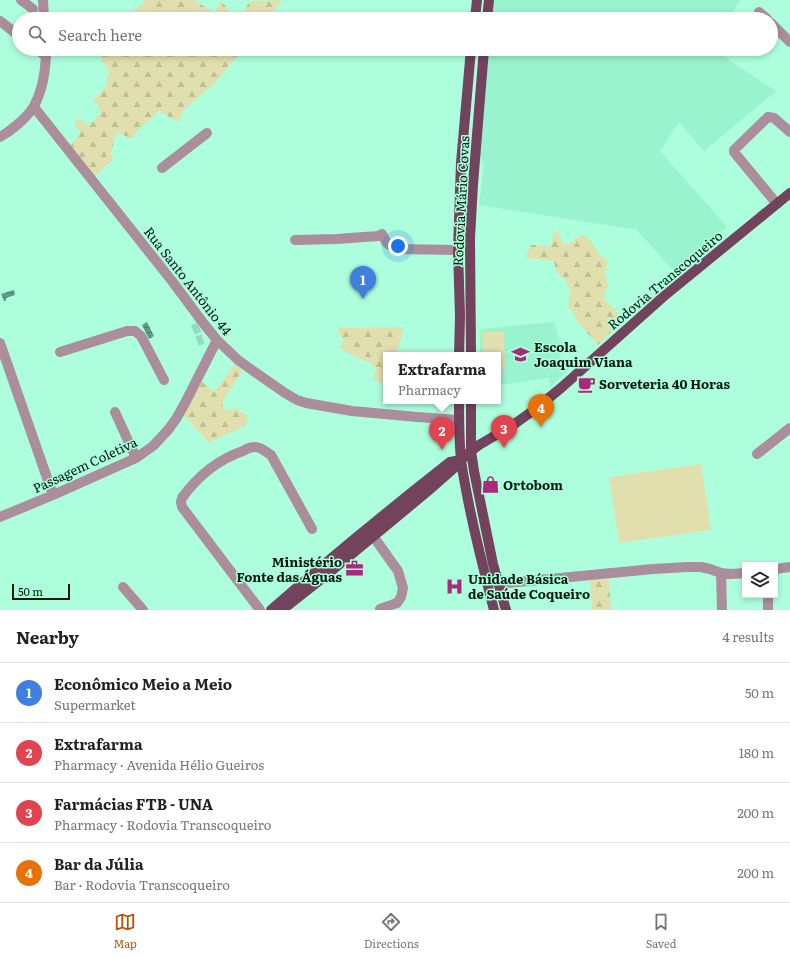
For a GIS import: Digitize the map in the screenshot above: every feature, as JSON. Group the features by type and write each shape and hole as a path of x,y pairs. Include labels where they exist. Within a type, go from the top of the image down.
{"main road":[{"path":"475,12 477,0"},
{"path":"488,12 489,0"},
{"name":"Rodovia Mário Covas","path":"459,352 460,322 458,250 460,163 470,56"},
{"name":"Rodovia Mário Covas","path":"471,352 470,238 474,163 483,56"},
{"name":"Rodovia Transcoqueiro","path":"461,460 479,445 513,425 534,410 561,388 663,297 790,193"},
{"path":"459,404 461,460 475,535 494,610"},
{"path":"471,404 471,451 477,488 498,584 506,610"},
{"path":"282,610 453,470 461,460"},
{"path":"271,610 323,564 398,503 450,462 461,460"}],"street":[{"path":"21,0 33,9"},
{"path":"43,0 44,12"},
{"path":"0,21 12,30"},
{"path":"778,30 790,42"},
{"path":"0,137 22,121 34,107 43,81 46,56"},
{"name":"Rua Santo Antônio 44","path":"34,107 217,340 238,360 256,374 285,393 302,401 316,405 352,411 459,420"},
{"path":"777,204 734,152 734,150 768,117 774,118 790,132"},
{"path":"162,168 207,133"},
{"path":"460,163 474,163"},
{"path":"295,240 337,239 378,236 382,234 386,242 398,249 458,250"},
{"path":"60,352 127,331 135,331 141,336 164,380"},
{"name":"Passagem Coletiva","path":"0,517 136,458 153,446 176,419 217,340"},
{"path":"0,343 53,495"},
{"path":"114,412 136,458"},
{"path":"757,454 789,433"},
{"path":"260,610 182,507 182,498 199,478 219,462 235,453 254,447 264,450 271,455 312,529"},
{"path":"373,536 398,571 403,588 401,597 397,603 380,609"},
{"path":"498,584 687,567 706,568 721,573 742,573"},
{"path":"778,569 790,567"},
{"path":"721,573 722,610"},
{"path":"123,587 143,610"},
{"path":"768,598 768,610"}],"shaded area":[{"path":"493,0 740,0 733,12 492,12"},
{"path":"487,56 724,56 776,91 704,151 679,122 660,151 727,227 674,272 635,228 631,229 479,205 484,165 477,150"},
{"path":"14,290 15,295 6,298 6,301 4,301 1,294"},
{"path":"147,322 154,336 149,339 142,325"},
{"name":"Escola Joaquim Viana","path":"554,322 559,339 562,341 563,353 559,356 569,369 550,387 549,378 501,385 501,352 480,352 480,329"}],"green space":[{"path":"143,0 194,0 213,12 134,12 134,10 143,4"},
{"path":"221,0 230,12 215,12"},
{"path":"282,0 273,12 243,12 250,1"},
{"path":"102,56 237,56 216,82 184,110 178,122 159,111 137,131 132,139 117,132 111,153 113,159 95,176 69,148 81,132 74,125 79,118 89,126 100,114 98,105 93,102 93,100 106,87 109,71 101,60"},
{"path":"554,231 559,234 563,244 569,244 576,238 584,235 593,244 599,254 608,261 605,272 608,286 603,298 624,319 598,345 576,320 573,312 568,308 570,291 565,279 556,271 554,261 525,258 531,245 551,247"},
{"path":"404,327 397,352 383,352 383,383 373,380 376,369 371,363 353,356 339,347 344,341 338,332 339,328"},
{"path":"504,331 505,369 501,369 501,352 483,352 482,332"},
{"path":"235,364 242,371 223,401 223,409 229,410 235,408 248,416 245,426 209,443 182,413 201,381 214,392"},
{"path":"701,464 711,530 619,543 609,477"},
{"path":"609,579 611,610 592,610 590,580"}],"tunnel":[{"path":"193,330 199,327"},
{"path":"197,341 203,339"}],"place":[{"name":"Econômico Meio a Meio","path":"363,299"},
{"name":"Escola Joaquim Viana","path":"521,354"},
{"name":"Sorveteria 40 Horas","path":"586,384"},
{"name":"Bar da Júlia","path":"541,427"},
{"name":"Farmácias FTB - UNA","path":"504,448"},
{"name":"Extrafarma","path":"442,450"},
{"name":"Ortobom","path":"490,485"},
{"name":"Ministério Fonte das Águas","path":"355,569"},
{"name":"Unidade Básica de Saúde Coqueiro","path":"455,586"}]}
